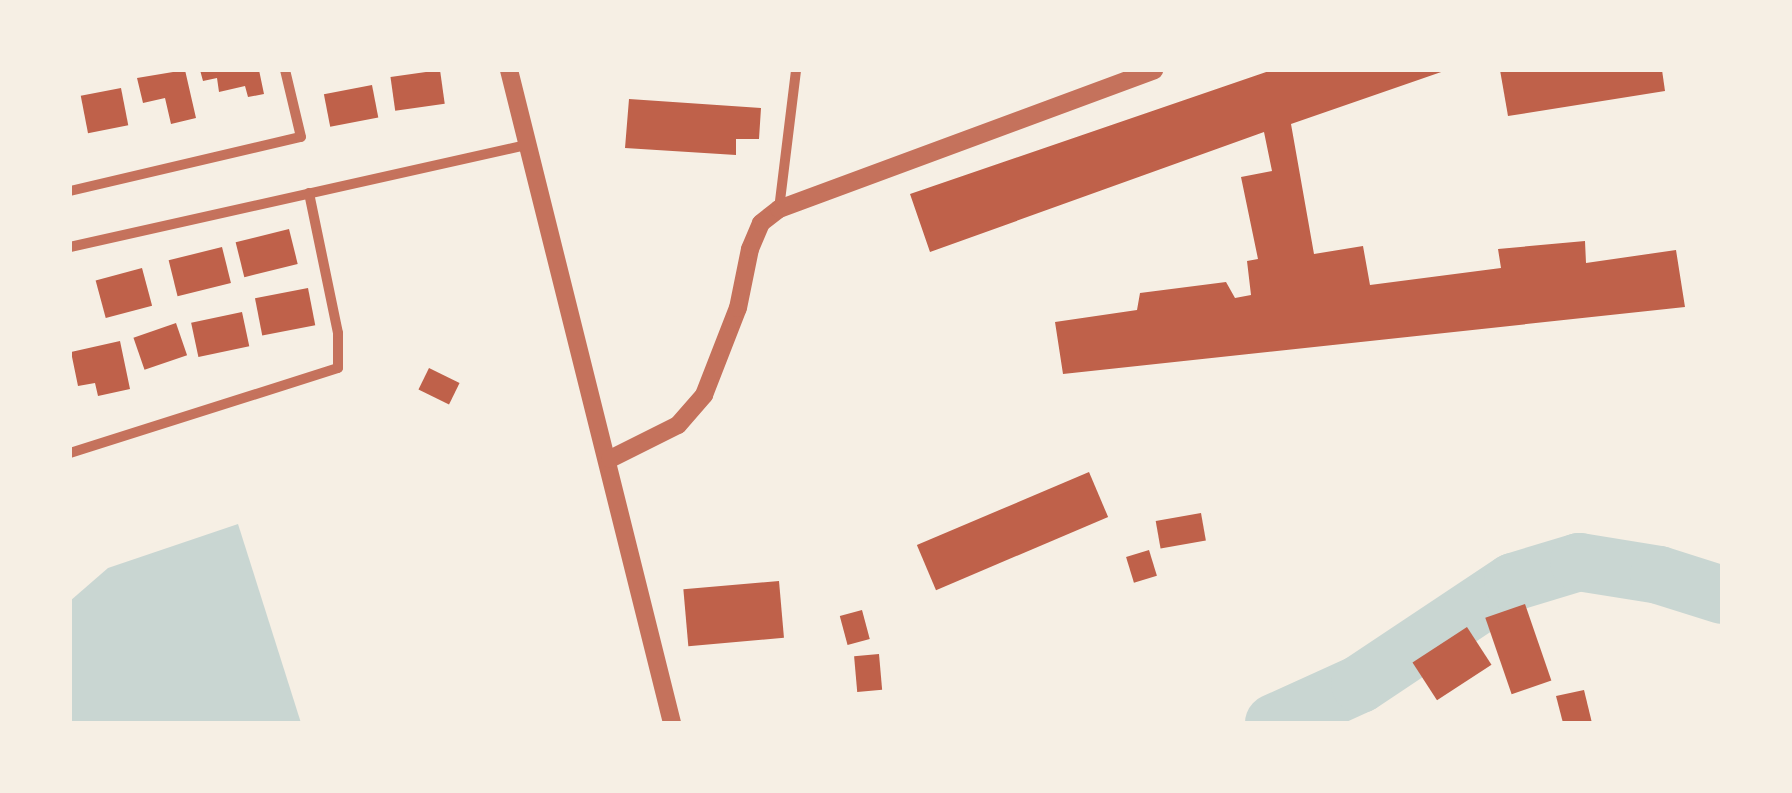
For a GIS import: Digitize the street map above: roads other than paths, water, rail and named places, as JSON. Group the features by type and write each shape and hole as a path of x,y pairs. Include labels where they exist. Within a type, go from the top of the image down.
{"street":[{"path":"70,191 301,137 285,70"},
{"path":"509,70 610,459 672,723"},
{"path":"778,209 796,70"},
{"path":"610,459 678,424 704,395 738,308 750,250 762,223 778,209 1154,70"},
{"path":"70,247 527,145"},
{"path":"70,452 338,368 338,333 309,193"}],"waterway":[{"path":"1274,723 1360,684 1513,582 1579,562 1659,575 1722,595"}]}
